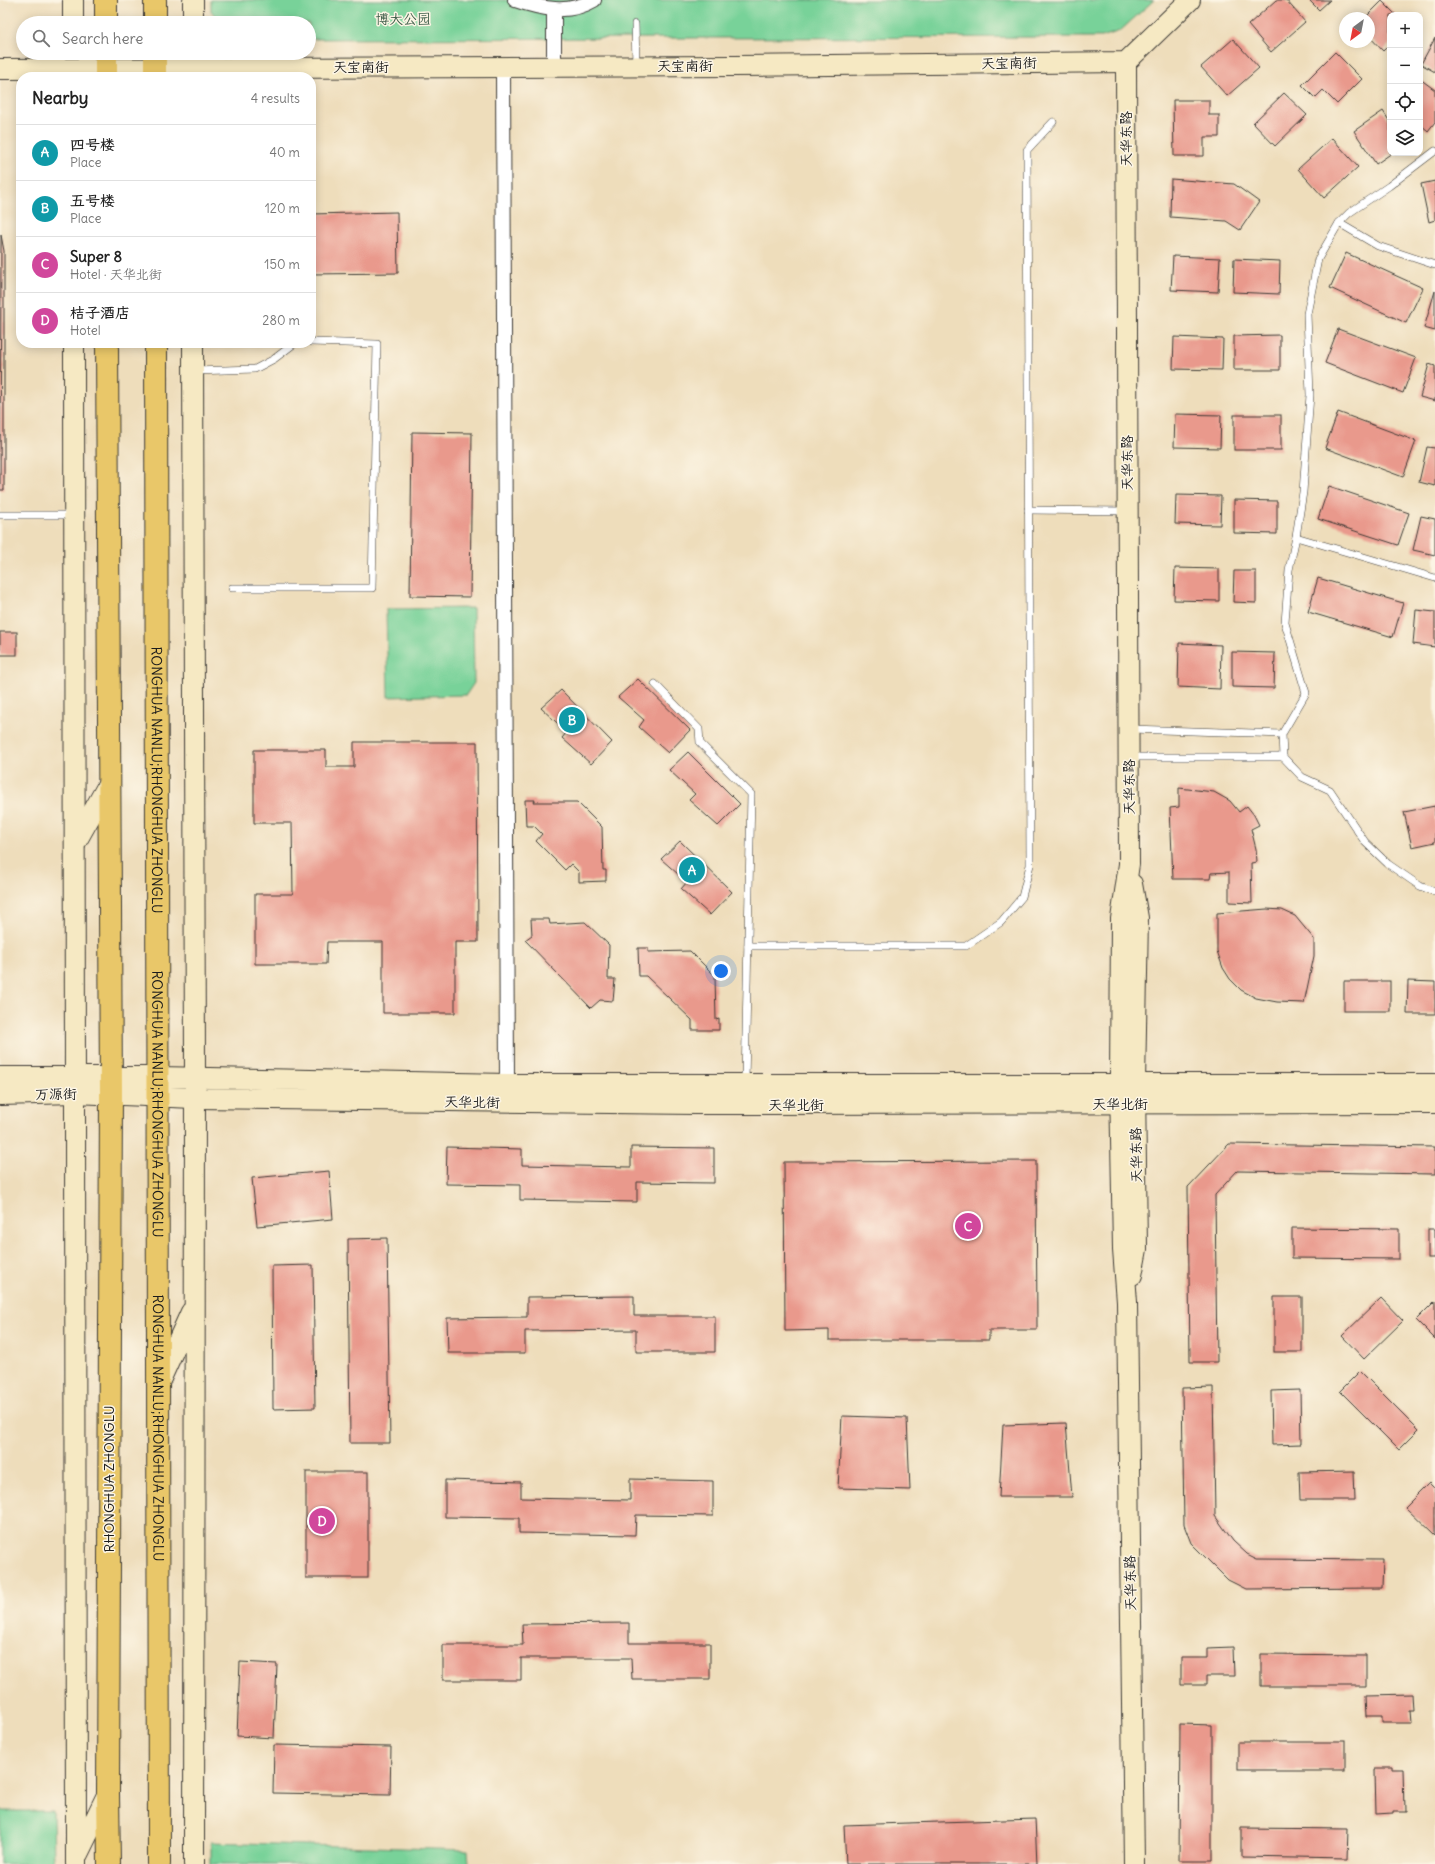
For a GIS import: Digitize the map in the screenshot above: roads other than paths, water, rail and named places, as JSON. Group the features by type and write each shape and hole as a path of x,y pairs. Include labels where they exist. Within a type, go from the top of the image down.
{"main road":[{"path":"106,0 106,16"},
{"path":"155,0 155,16"},
{"path":"107,348 111,1086"},
{"name":"RONGHUA NANLU;RHONGHUA ZHONGLU","path":"156,353 160,1864"},
{"name":"RHONGHUA ZHONGLU","path":"109,1864 111,1086"}],"street":[{"path":"73,0 73,16"},
{"path":"192,0 192,16"},
{"path":"515,0 554,10 584,6 594,0"},
{"path":"1126,62 1190,0"},
{"path":"554,10 554,66"},
{"name":"天宝南街","path":"0,68 73,66 554,66 1126,62"},
{"name":"天华东路","path":"1126,62 1129,864 1121,919 1128,1094 1137,1249 1127,1302 1134,1864"},
{"path":"503,66 507,1084"},
{"path":"74,348 76,1861"},
{"path":"193,348 195,1078 194,1864"},
{"path":"75,843 109,783"},
{"name":"万源街","path":"0,1077 75,1085 158,1087"},
{"name":"天华北街","path":"158,1087 195,1078 507,1084 745,1084 1435,1103"},
{"name":"天华北街","path":"158,1087 194,1098 695,1104 1128,1094 1435,1084"},
{"name":"万源街","path":"0,1095 75,1085"},
{"path":"158,1385 194,1304"},
{"path":"76,1861 108,1793"}],"lane":[{"path":"635,24 636,65"},
{"path":"748,946 966,946 1001,922 1022,897 1030,865 1027,150 1052,122"},
{"path":"1435,151 1389,186 1349,213 1339,223 1318,260 1307,314 1310,395 1303,492 1289,570 1285,624 1306,693 1282,734 1283,757 1302,777 1330,790 1365,842 1388,864 1420,886 1435,892"},
{"path":"1339,223 1378,246 1431,264 1435,259"},
{"path":"232,588 372,588 377,344 316,342"},
{"path":"193,371 255,369 274,359 288,348"},
{"path":"1028,510 1128,511"},
{"path":"0,515 74,515"},
{"path":"1296,537 1435,578"},
{"path":"654,684 699,729 700,743 751,794 745,1084"},
{"path":"1128,728 1282,734"},
{"path":"1128,758 1283,757"}],"place":[{"name":"五号楼","path":"572,720"},
{"name":"四号楼","path":"692,870"},
{"name":"Super 8","path":"968,1226"},
{"name":"桔子酒店","path":"322,1521"}],"park label":[{"name":"博大公园","path":"403,19"}]}
